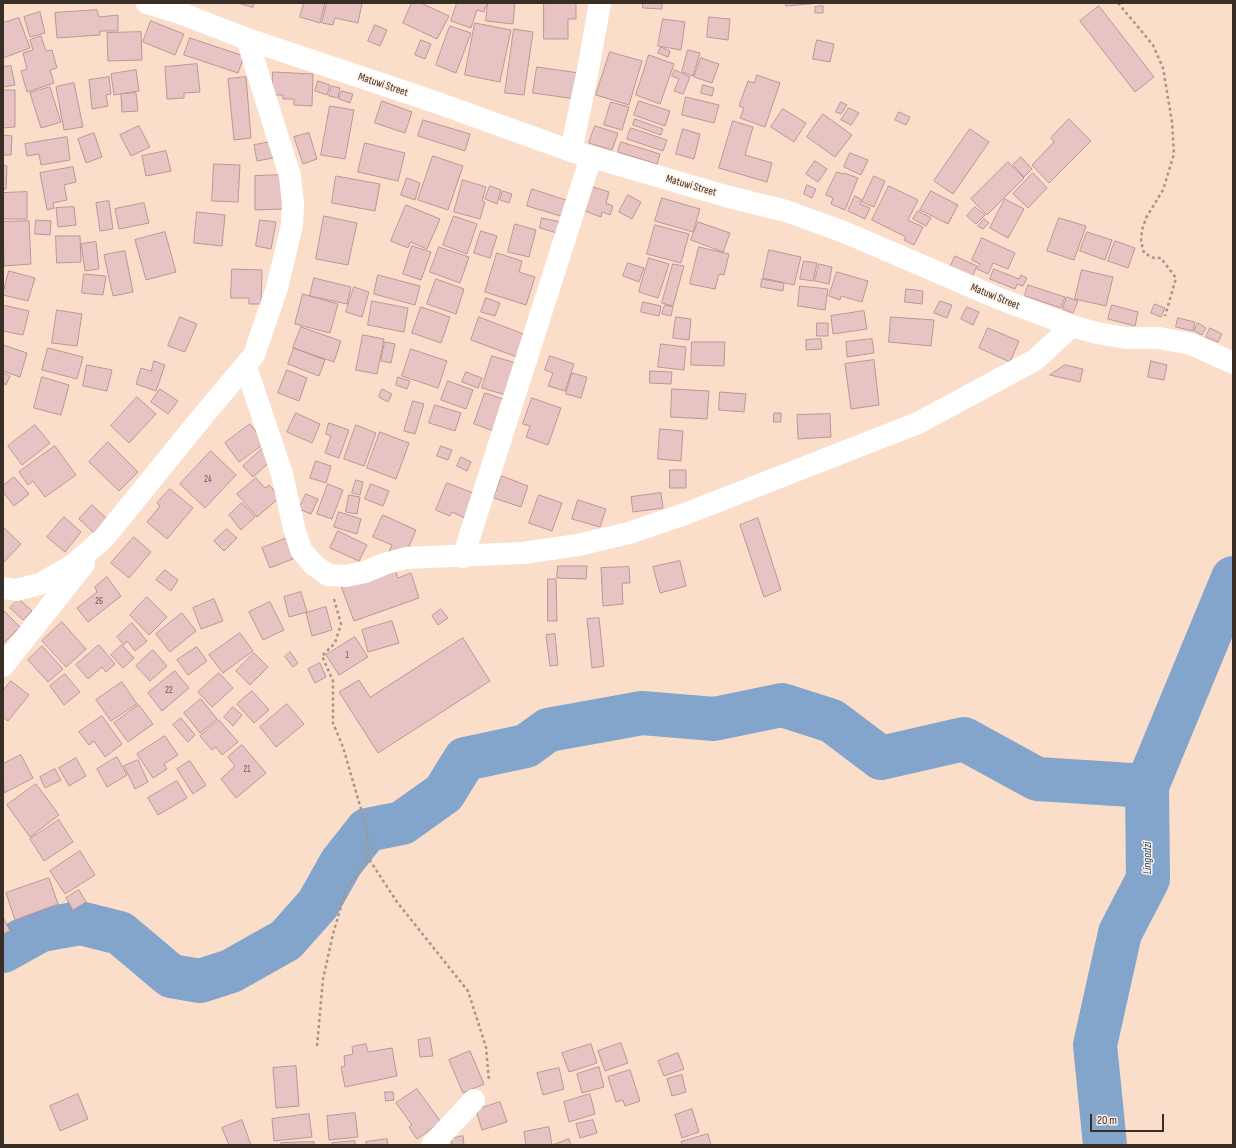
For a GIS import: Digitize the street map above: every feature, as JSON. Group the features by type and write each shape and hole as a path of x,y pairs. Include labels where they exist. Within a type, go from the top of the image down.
{"street":[{"name":"Matuwi Street","path":"147,3 180,13 247,38 435,102 581,154 729,197 786,211 844,232 1000,299 1072,326 1096,333 1126,338 1159,338 1191,344 1233,363"},
{"path":"463,557 556,268 564,238 581,154 588,70 600,3"},
{"path":"3,666 104,538 198,422 246,367 254,355 277,288 292,225 293,204 290,176 247,38"},
{"path":"246,367 282,474 294,528 302,550 314,565 328,575 346,576 365,572 384,564 406,558 463,557 524,553 578,545 629,533 685,514 918,423 1035,360 1072,326"},
{"path":"3,588 16,590 40,584 73,565 104,538"},
{"path":"432,1145 474,1100"}],"path":[{"path":"1118,3 1153,45 1163,68 1172,122 1174,154 1163,190 1146,218 1142,230 1141,241 1144,253 1154,258 1161,258 1176,278 1159,338"},
{"path":"328,575 341,624 335,643 322,656 332,681 333,723 343,747 367,830 369,859 397,902 468,991 486,1047 489,1083 474,1100"},
{"path":"317,1046 323,979 333,934 347,886 369,859"}],"building":[{"path":"238,3 254,3 253,7"},
{"path":"304,3 325,3 320,23 300,17"},
{"path":"327,3 362,3 358,23 335,18 333,25 322,23"},
{"path":"412,3 421,3 449,16 437,39 403,23"},
{"path":"457,3 487,3 484,12 477,10 471,28 451,21"},
{"path":"488,3 515,3 513,24 486,21"},
{"path":"544,3 576,3 576,19 568,19 568,39 544,39"},
{"path":"643,3 662,3 662,9 643,8"},
{"path":"786,3 821,3 786,6"},
{"path":"823,6 823,13 815,13 815,7"},
{"path":"1099,6 1154,77 1135,92 1080,21"},
{"path":"97,10 99,17 118,15 118,31 100,31 100,35 57,38 55,13"},
{"path":"40,12 45,33 30,37 24,17"},
{"path":"709,17 730,19 728,40 707,37"},
{"path":"19,18 30,48 3,58 3,23"},
{"path":"663,19 685,22 681,50 658,46"},
{"path":"151,21 184,34 175,55 143,42"},
{"path":"475,23 511,30 500,82 465,75"},
{"path":"375,25 387,30 380,46 368,41"},
{"path":"450,26 471,33 456,73 436,65"},
{"path":"514,29 533,32 524,95 505,93"},
{"path":"141,32 142,60 108,61 107,33"},
{"path":"41,36 46,51 52,50 57,68 50,70 54,83 27,92 21,71 27,69 23,53 33,50 30,40"},
{"path":"190,38 244,56 238,73 184,55"},
{"path":"421,40 431,44 425,59 415,55"},
{"path":"817,40 834,44 830,62 813,59"},
{"path":"661,47 670,51 668,57 658,53"},
{"path":"688,50 700,53 693,76 682,72"},
{"path":"610,52 642,61 629,105 596,95"},
{"path":"649,55 674,64 660,104 636,95"},
{"path":"701,58 719,64 712,83 694,77"},
{"path":"197,64 200,92 184,93 184,98 167,99 165,67"},
{"path":"11,66 15,85 3,87 3,67"},
{"path":"537,67 579,73 576,99 533,93"},
{"path":"136,70 139,91 114,95 111,74"},
{"path":"675,70 690,77 683,94 674,91 679,79 672,76"},
{"path":"273,72 313,74 312,106 294,105 294,99 283,99 283,95 272,95"},
{"path":"757,75 780,83 765,127 740,118 744,108 739,106 748,81 754,83"},
{"path":"109,77 111,94 106,95 108,106 92,109 89,80"},
{"path":"246,77 251,138 234,140 228,79"},
{"path":"318,81 330,85 327,95 315,91"},
{"path":"74,83 83,127 64,130 56,87"},
{"path":"703,85 714,88 712,96 701,93"},
{"path":"332,86 340,88 338,98 329,96"},
{"path":"50,87 61,122 41,128 30,93"},
{"path":"3,90 15,90 15,127 3,128"},
{"path":"342,91 353,94 350,103 339,99"},
{"path":"136,93 138,111 122,112 121,94"},
{"path":"686,97 719,105 714,123 682,115"},
{"path":"382,101 412,112 405,133 375,123"},
{"path":"639,101 670,111 665,126 634,115"},
{"path":"611,102 629,107 622,130 604,125"},
{"path":"841,102 847,105 841,114 836,112"},
{"path":"330,106 354,110 345,159 321,155"},
{"path":"849,108 859,113 851,125 841,120"},
{"path":"783,109 806,123 794,142 771,127"},
{"path":"899,112 910,117 906,125 895,120"},
{"path":"823,114 852,135 835,157 807,137"},
{"path":"635,119 663,129 661,135 633,125"},
{"path":"1069,119 1091,141 1049,183 1032,165 1054,142 1051,138"},
{"path":"423,120 470,134 465,151 418,136"},
{"path":"733,121 753,127 745,155 772,163 767,182 719,168"},
{"path":"139,126 150,147 131,156 120,135"},
{"path":"595,126 618,133 612,150 589,143"},
{"path":"631,128 667,140 663,151 627,139"},
{"path":"683,129 700,134 694,159 676,154"},
{"path":"970,129 989,142 953,194 934,181"},
{"path":"94,133 102,157 86,163 78,139"},
{"path":"309,133 317,159 303,164 294,137"},
{"path":"3,135 12,136 11,155 3,155"},
{"path":"67,137 70,160 41,165 39,154 27,156 25,144"},
{"path":"271,142 273,158 257,161 254,145"},
{"path":"621,142 660,154 657,164 618,152"},
{"path":"365,143 405,153 398,181 358,172"},
{"path":"166,151 171,171 146,176 142,156"},
{"path":"850,153 868,160 861,175 844,167"},
{"path":"433,156 463,166 448,210 418,200"},
{"path":"1021,157 1032,169 1024,177 1013,165"},
{"path":"815,161 827,169 818,182 806,174"},
{"path":"1008,162 1024,178 987,215 971,199"},
{"path":"214,164 240,165 238,202 212,201"},
{"path":"3,165 7,166 6,189 3,189"},
{"path":"73,167 76,182 64,185 67,200 53,203 54,208 47,210 40,173"},
{"path":"837,172 858,178 845,210 831,204 833,198 826,195"},
{"path":"1033,173 1047,188 1028,208 1013,194"},
{"path":"282,175 283,209 255,210 255,176"},
{"path":"336,176 380,184 375,211 332,203"},
{"path":"874,176 885,181 874,207 862,202"},
{"path":"407,178 420,183 415,200 401,195"},
{"path":"463,180 486,187 482,201 485,202 480,219 454,212"},
{"path":"807,185 816,189 812,198 804,194"},
{"path":"490,186 501,190 497,204 485,199"},
{"path":"590,186 609,192 606,203 613,206 610,215 602,212 601,217 582,210"},
{"path":"889,186 918,200 908,220 923,227 914,245 904,240 906,237 872,220"},
{"path":"532,189 569,201 564,217 527,206"},
{"path":"503,191 512,194 509,203 500,200"},
{"path":"931,191 958,205 948,224 920,210"},
{"path":"27,192 27,219 3,219 3,193"},
{"path":"628,195 641,202 632,219 619,212"},
{"path":"855,196 862,200 860,204 870,208 865,219 848,211"},
{"path":"662,198 700,209 693,232 655,221"},
{"path":"1005,199 1024,209 1008,238 990,228"},
{"path":"109,201 113,229 100,231 96,203"},
{"path":"144,203 149,223 119,229 115,209"},
{"path":"406,205 440,219 427,249 410,242 408,248 391,241"},
{"path":"74,207 76,225 58,227 56,208"},
{"path":"975,207 985,215 976,224 967,216"},
{"path":"918,211 931,218 926,226 913,219"},
{"path":"197,212 225,215 222,246 194,243"},
{"path":"324,216 357,223 348,265 316,259"},
{"path":"454,216 477,224 467,254 443,245"},
{"path":"542,218 560,222 557,233 540,228"},
{"path":"1059,218 1086,226 1074,260 1047,251"},
{"path":"984,219 989,223 983,229 978,226"},
{"path":"36,220 51,221 50,235 35,234"},
{"path":"260,220 276,222 271,249 256,246"},
{"path":"29,221 31,264 4,266 3,222"},
{"path":"698,222 730,233 723,252 691,240"},
{"path":"515,224 536,230 529,257 508,252"},
{"path":"655,225 689,234 681,263 647,254"},
{"path":"481,231 497,236 490,258 474,253"},
{"path":"165,232 176,272 146,280 135,240"},
{"path":"1087,232 1112,240 1105,260 1080,251"},
{"path":"56,236 80,236 81,262 57,263"},
{"path":"982,238 1015,253 1008,269 993,263 988,274 977,269 980,264 972,260"},
{"path":"1115,241 1135,248 1128,268 1108,261"},
{"path":"96,242 99,269 85,271 81,244"},
{"path":"412,246 431,252 421,280 403,274"},
{"path":"439,247 469,257 460,283 430,272"},
{"path":"699,247 729,254 724,275 719,274 715,289 690,284"},
{"path":"769,250 801,257 794,285 763,278"},
{"path":"125,251 133,292 113,296 104,255"},
{"path":"497,253 522,261 519,272 535,277 526,305 485,292"},
{"path":"955,256 977,266 972,277 950,268"},
{"path":"649,258 669,264 658,298 639,292"},
{"path":"804,261 817,263 813,281 800,279"},
{"path":"628,263 644,268 639,282 623,276"},
{"path":"673,264 684,266 673,306 662,303"},
{"path":"819,264 832,267 829,284 815,281"},
{"path":"232,269 262,270 261,304 249,304 249,298 231,298"},
{"path":"994,269 1019,279 1021,275 1027,278 1023,286 1017,284 1015,289 990,279"},
{"path":"1082,270 1113,277 1106,306 1075,299"},
{"path":"9,271 35,278 28,301 3,295"},
{"path":"837,272 868,281 862,302 841,296 840,300 829,296"},
{"path":"84,274 106,276 103,295 82,293"},
{"path":"378,275 420,286 415,305 374,294"},
{"path":"314,278 351,287 347,304 310,296"},
{"path":"436,279 464,289 456,314 427,304"},
{"path":"762,279 784,283 783,291 761,287"},
{"path":"1028,285 1065,297 1061,308 1025,296"},
{"path":"800,286 828,289 825,310 798,306"},
{"path":"354,287 369,292 362,317 346,312"},
{"path":"906,289 923,291 922,304 905,302"},
{"path":"303,294 338,304 330,333 295,324"},
{"path":"1067,297 1078,301 1073,313 1063,309"},
{"path":"486,298 500,303 495,316 481,312"},
{"path":"372,301 408,308 404,332 368,325"},
{"path":"940,301 952,305 947,318 934,313"},
{"path":"643,302 661,306 659,316 641,312"},
{"path":"1155,304 1165,308 1161,317 1151,313"},
{"path":"3,305 29,311 23,335 3,331"},
{"path":"665,305 673,307 671,316 662,314"},
{"path":"1112,305 1138,312 1135,326 1108,319"},
{"path":"421,307 450,317 441,343 412,333"},
{"path":"967,307 979,312 973,325 961,319"},
{"path":"57,310 82,314 77,346 52,343"},
{"path":"864,311 867,329 833,334 831,316"},
{"path":"180,317 197,324 185,352 168,346"},
{"path":"479,317 526,335 517,357 471,340"},
{"path":"676,317 691,319 689,340 673,338"},
{"path":"891,317 934,320 931,346 889,342"},
{"path":"1178,318 1195,322 1193,331 1176,327"},
{"path":"817,323 828,323 828,336 817,336"},
{"path":"1198,323 1206,328 1202,335 1194,331"},
{"path":"301,327 341,341 334,362 293,348"},
{"path":"988,328 1019,341 1010,362 979,348"},
{"path":"1210,328 1222,334 1218,342 1206,337"},
{"path":"363,335 384,339 377,374 356,370"},
{"path":"821,339 822,349 806,350 806,340"},
{"path":"872,339 874,353 847,357 846,342"},
{"path":"385,342 395,344 391,363 381,361"},
{"path":"692,342 725,342 724,366 691,365"},
{"path":"661,344 686,347 684,370 658,367"},
{"path":"3,345 27,353 20,377 3,371"},
{"path":"48,348 83,357 77,379 42,370"},
{"path":"294,348 325,360 319,376 288,364"},
{"path":"411,349 447,361 438,388 402,376"},
{"path":"492,356 516,363 506,395 482,388"},
{"path":"550,356 574,364 565,391 548,386 553,373 545,370"},
{"path":"874,360 879,405 851,409 845,364"},
{"path":"154,361 165,365 156,391 136,384 141,368 151,371"},
{"path":"1151,361 1167,365 1164,380 1148,377"},
{"path":"87,365 112,370 107,391 83,386"},
{"path":"1065,365 1083,369 1080,382 1050,375"},
{"path":"287,370 307,378 299,401 278,393"},
{"path":"650,371 672,372 671,384 650,383"},
{"path":"466,372 482,378 478,388 462,382"},
{"path":"3,373 10,376 6,385 3,383"},
{"path":"572,373 587,377 581,398 566,394"},
{"path":"42,377 69,385 61,415 34,408"},
{"path":"398,377 410,381 407,389 396,385"},
{"path":"448,381 473,390 466,409 441,400"},
{"path":"160,389 178,401 168,414 151,402"},
{"path":"382,389 392,394 388,402 379,397"},
{"path":"672,389 709,391 707,419 671,417"},
{"path":"720,392 746,394 744,412 719,410"},
{"path":"485,393 509,401 494,431 474,424"},
{"path":"137,397 156,414 129,443 111,426"},
{"path":"532,398 561,408 548,445 526,437 530,426 523,424"},
{"path":"413,401 424,404 415,434 404,431"},
{"path":"435,405 461,413 455,431 429,423"},
{"path":"296,413 320,424 312,443 287,432"},
{"path":"774,413 781,413 781,422 774,422"},
{"path":"830,414 831,437 798,439 797,415"},
{"path":"329,423 349,430 339,458 325,453 331,436 326,434"},
{"path":"250,424 265,443 239,462 225,443"},
{"path":"35,425 50,443 22,465 8,446"},
{"path":"356,425 376,433 364,466 344,459"},
{"path":"660,429 683,431 681,461 658,459"},
{"path":"380,432 409,443 396,479 367,468"},
{"path":"108,442 138,472 119,491 89,462"},
{"path":"55,446 76,475 45,497 33,481 28,485 19,472"},
{"path":"441,446 452,450 448,460 437,456"},
{"path":"262,449 272,460 253,477 243,466"},
{"path":"211,451 236,475 205,508 180,484"},
{"path":"461,457 471,462 467,471 457,466"},
{"path":"316,461 331,466 326,483 310,478"},
{"path":"670,470 686,470 686,488 670,488"},
{"path":"502,476 528,486 521,507 494,498"},
{"path":"14,477 29,494 14,506 3,492 3,486"},
{"path":"256,478 265,488 269,485 280,497 257,517 237,494"},
{"path":"356,480 363,482 360,495 352,493"},
{"path":"447,483 476,494 465,518 452,512 450,516 436,510"},
{"path":"328,484 343,490 332,519 317,514"},
{"path":"371,484 389,491 383,506 365,499"},
{"path":"170,489 193,508 167,539 147,522 160,506 157,503"},
{"path":"661,493 663,508 633,512 631,497"},
{"path":"306,494 318,499 311,514 299,509"},
{"path":"349,495 360,497 357,514 346,512"},
{"path":"539,495 562,503 552,531 529,523"},
{"path":"578,500 606,509 600,527 572,519"},
{"path":"242,503 255,517 241,530 229,515"},
{"path":"92,505 107,519 94,533 79,519"},
{"path":"339,512 361,519 357,534 334,527"},
{"path":"383,515 416,530 406,553 389,552 392,545 373,537"},
{"path":"64,517 81,532 65,552 47,537"},
{"path":"758,518 781,590 764,597 740,525"},
{"path":"4,528 21,544 3,563 3,529"},
{"path":"227,529 237,538 224,551 214,541"},
{"path":"338,531 367,545 359,561 330,548"},
{"path":"134,537 151,552 129,578 111,563"},
{"path":"287,538 295,558 270,568 262,548"},
{"path":"680,561 686,586 660,593 653,567"},
{"path":"558,566 587,566 586,579 557,578"},
{"path":"394,567 398,578 411,573 419,598 354,621 341,586"},
{"path":"629,567 630,583 622,583 623,604 603,606 601,568"},
{"path":"165,570 178,580 171,591 156,580"},
{"path":"107,577 121,596 88,622 77,608 97,592 95,587"},
{"path":"548,579 556,579 557,621 548,621"},
{"path":"301,592 307,612 289,617 284,597"},
{"path":"147,597 167,617 149,635 130,615"},
{"path":"19,599 32,611 23,620 10,608"},
{"path":"214,599 223,621 201,629 193,608"},
{"path":"270,602 284,630 263,640 249,612"},
{"path":"326,607 332,630 312,636 306,613"},
{"path":"441,609 448,618 438,625 432,616"},
{"path":"3,610 20,627 3,644"},
{"path":"182,613 196,631 170,652 156,634"},
{"path":"599,618 604,666 592,668 587,619"},
{"path":"392,621 399,643 368,652 362,630"},
{"path":"62,622 86,649 66,667 42,641"},
{"path":"132,623 147,641 135,651 127,641 124,645 117,637"},
{"path":"240,633 253,651 223,673 209,655"},
{"path":"555,634 558,665 550,666 546,635"},
{"path":"355,637 368,657 339,675 326,655"},
{"path":"463,638 490,681 378,753 339,692 359,680 370,697"},
{"path":"99,645 115,664 106,672 102,667 88,679 76,665"},
{"path":"122,645 134,658 123,668 111,655"},
{"path":"42,646 63,669 48,682 28,660"},
{"path":"197,647 207,661 188,675 177,660"},
{"path":"153,650 167,666 150,681 136,666"},
{"path":"290,652 298,663 293,667 285,657"},
{"path":"254,653 268,667 250,685 236,671"},
{"path":"320,663 326,677 315,683 308,669"},
{"path":"175,671 189,688 162,711 148,693"},
{"path":"219,673 233,688 212,707 198,692"},
{"path":"65,674 80,692 64,705 50,686"},
{"path":"11,681 29,695 8,721 3,717 3,691"},
{"path":"122,682 137,704 111,721 96,700"},
{"path":"252,691 269,710 254,723 237,704"},
{"path":"201,699 217,719 200,733 184,713"},
{"path":"287,704 304,724 276,747 260,727"},
{"path":"139,705 153,724 128,742 114,723"},
{"path":"233,707 242,715 233,726 224,717"},
{"path":"102,716 122,744 105,757 94,741 89,745 79,732"},
{"path":"181,718 195,735 188,742 173,725"},
{"path":"219,720 238,742 222,755 216,747 212,750 200,736"},
{"path":"165,736 178,755 164,764 167,769 153,778 137,754"},
{"path":"242,745 266,773 236,798 221,779 235,766 228,757"},
{"path":"21,755 33,778 4,793 3,764"},
{"path":"117,757 127,775 107,787 97,769"},
{"path":"76,758 86,776 69,786 59,768"},
{"path":"138,760 148,782 135,789 124,766"},
{"path":"190,761 206,785 193,794 177,769"},
{"path":"55,769 61,780 45,788 40,777"},
{"path":"177,781 187,798 158,815 148,798"},
{"path":"36,784 59,815 30,837 7,805"},
{"path":"59,820 73,842 44,861 30,839"},
{"path":"80,851 95,875 65,894 50,871"},
{"path":"49,878 58,904 15,920 6,893"},
{"path":"79,890 86,902 73,910 66,898"},
{"path":"3,917 10,931 3,934"},
{"path":"430,1038 433,1056 420,1057 418,1040"},
{"path":"621,1043 628,1063 605,1071 598,1051"},
{"path":"366,1044 368,1052 392,1048 397,1076 345,1087 341,1067 345,1066 344,1056 353,1054 352,1047"},
{"path":"591,1044 597,1063 569,1072 562,1053"},
{"path":"470,1051 484,1084 463,1093 449,1060"},
{"path":"678,1053 684,1069 664,1076 658,1061"},
{"path":"296,1066 299,1106 276,1108 273,1068"},
{"path":"599,1067 604,1087 582,1093 577,1074"},
{"path":"559,1068 564,1089 543,1095 537,1073"},
{"path":"630,1070 640,1101 625,1106 623,1100 616,1102 608,1077"},
{"path":"682,1075 686,1092 672,1096 667,1079"},
{"path":"417,1089 441,1122 417,1139 409,1127 412,1125 396,1103"},
{"path":"385,1092 393,1092 394,1100 386,1101"},
{"path":"78,1094 88,1119 60,1131 50,1106"},
{"path":"590,1094 595,1114 569,1122 564,1102"},
{"path":"500,1102 507,1122 482,1130 476,1110"},
{"path":"692,1109 699,1132 682,1138 675,1115"},
{"path":"355,1113 358,1137 329,1140 327,1116"},
{"path":"309,1114 312,1137 274,1141 272,1119"},
{"path":"242,1120 251,1145 229,1145 222,1128"},
{"path":"593,1120 597,1133 580,1138 576,1124"},
{"path":"549,1127 552,1145 526,1145 524,1132"},
{"path":"708,1134 711,1145 682,1145 681,1142"},
{"path":"463,1136 464,1145 452,1145 451,1139"},
{"path":"387,1139 388,1145 366,1145 366,1142"},
{"path":"569,1139 571,1145 553,1145"},
{"path":"355,1141 355,1145 332,1145 332,1143"},
{"path":"314,1142 314,1145 281,1145 281,1143"}],"waterway":[{"name":"Lingadzi","path":"1105,1145 1095,1045 1120,933 1148,879 1147,786 1233,578"},
{"path":"3,951 41,930 80,923 120,933 171,976 200,981 231,971 286,940 318,904 341,863 367,830 402,823 444,793 465,759 526,746 548,730 642,713 714,719 782,705 832,721 881,758 964,739 1037,779 1147,786"}]}
